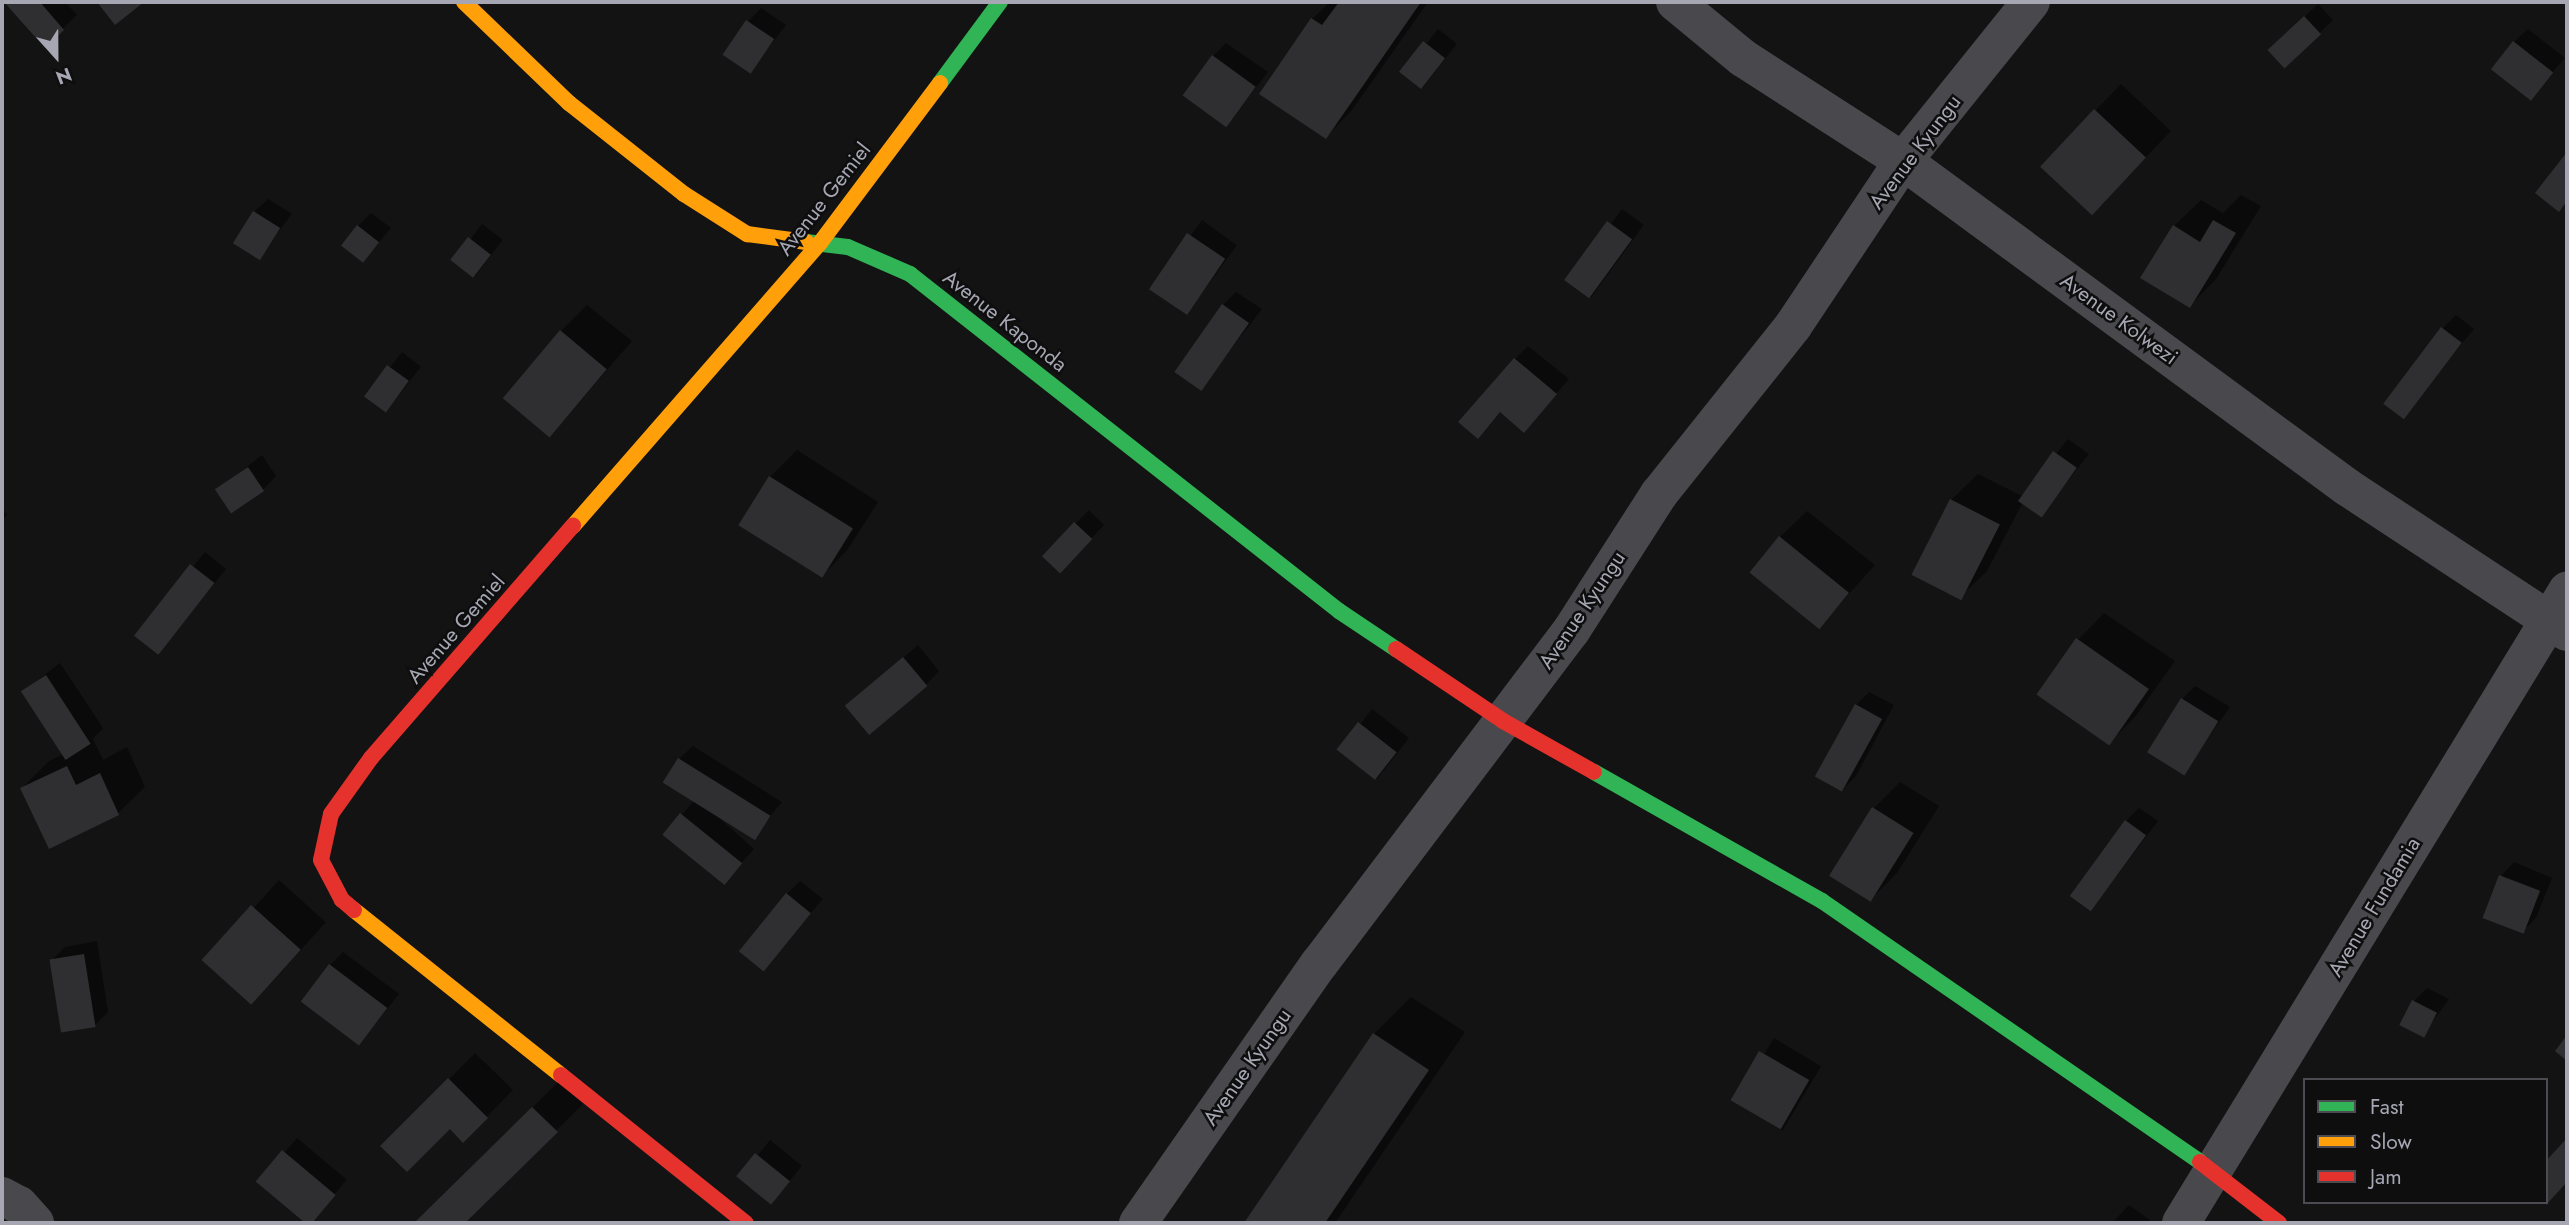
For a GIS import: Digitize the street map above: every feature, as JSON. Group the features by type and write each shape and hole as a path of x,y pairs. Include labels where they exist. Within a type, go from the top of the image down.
{"street":[{"name":"Avenue Kaponda","path":"464,2 569,103 684,194 747,234 848,247 910,274 1328,603 1503,722 1822,901 2216,1173 2279,1223"},
{"name":"Avenue Gemiel","path":"746,1223 342,900 321,860 331,814 370,758 820,243 1000,2"},
{"name":"Avenue Kolwezi","path":"1675,2 1743,58 1903,161 2347,487 2560,614"},
{"name":"Avenue Kyungu","path":"1138,1223 1319,964 1571,631 1660,494 1793,326 1903,161 2031,2"},
{"name":"Avenue Fundamia","path":"2181,1223 2216,1173 2560,614"},
{"path":"2,1196 19,1205 35,1223"}],"building":[{"path":"4,2 40,2 64,30 45,48"},
{"path":"97,2 144,2 115,25"},
{"path":"1339,2 1421,2 1326,139 1259,94 1311,18 1322,25"},
{"path":"2304,16 2321,34 2284,68 2267,50"},
{"path":"746,20 774,39 751,74 723,55"},
{"path":"1423,41 1445,58 1421,89 1399,72"},
{"path":"2513,41 2553,72 2531,101 2491,69"},
{"path":"1212,55 1256,87 1226,127 1183,95"},
{"path":"2094,109 2146,157 2092,215 2040,167"},
{"path":"2567,152 2567,201 2559,212 2535,193"},
{"path":"253,211 280,228 260,260 233,243"},
{"path":"2213,220 2236,233 2190,308 2140,278 2173,225 2200,242"},
{"path":"1607,221 1632,239 1589,298 1564,280"},
{"path":"357,225 379,242 363,263 341,245"},
{"path":"1187,233 1225,259 1187,315 1149,289"},
{"path":"468,237 491,255 473,278 450,260"},
{"path":"1222,304 1249,323 1201,391 1174,372"},
{"path":"2441,327 2462,343 2404,419 2383,404"},
{"path":"560,330 607,369 550,437 503,398"},
{"path":"1514,358 1557,394 1524,433 1500,412 1478,439 1458,422"},
{"path":"387,365 409,381 386,412 364,397"},
{"path":"2053,451 2077,468 2042,518 2018,501"},
{"path":"248,467 264,491 231,513 215,489"},
{"path":"769,476 853,528 822,578 738,525"},
{"path":"1950,499 2000,524 1961,600 1911,575"},
{"path":"1074,522 1092,539 1060,573 1042,556"},
{"path":"1779,536 1849,593 1819,629 1749,573"},
{"path":"190,564 214,583 158,655 134,636"},
{"path":"2076,638 2149,689 2109,746 2036,695"},
{"path":"903,657 927,686 869,735 845,706"},
{"path":"46,675 91,744 66,760 21,691"},
{"path":"2181,698 2218,721 2184,776 2147,752"},
{"path":"1855,704 1882,719 1842,792 1815,777"},
{"path":"1358,722 1397,752 1375,780 1336,750"},
{"path":"678,758 770,816 755,840 663,783"},
{"path":"67,766 76,785 100,773 119,815 49,849 20,788"},
{"path":"1872,807 1914,833 1871,902 1829,876"},
{"path":"680,813 742,863 725,885 662,835"},
{"path":"2125,820 2146,835 2091,911 2070,896"},
{"path":"2499,875 2540,891 2524,934 2483,918"},
{"path":"786,893 811,913 764,971 739,951"},
{"path":"251,905 301,950 251,1005 201,960"},
{"path":"84,954 96,1027 61,1033 49,959"},
{"path":"329,964 387,1008 359,1045 301,1002"},
{"path":"2412,1000 2437,1013 2424,1038 2399,1025"},
{"path":"1373,1033 1429,1070 1325,1223 1244,1223"},
{"path":"2567,1035 2567,1061 2555,1051"},
{"path":"1759,1051 1809,1080 1781,1129 1730,1100"},
{"path":"448,1078 488,1118 463,1143 450,1129 407,1172 380,1146"},
{"path":"532,1107 558,1132 465,1223 414,1223"},
{"path":"2567,1138 2567,1182 2548,1203 2548,1159"},
{"path":"282,1150 336,1195 312,1223 305,1223 256,1181"},
{"path":"755,1153 790,1181 771,1205 736,1176"}],"traffic: fast":[{"path":"940,83 1000,2"},
{"path":"806,242 848,247 910,274 1339,611 1396,649"},
{"path":"1594,772 1822,901 2200,1162"}],"traffic: slow":[{"path":"464,2 569,103 684,194 747,234 806,242"},
{"path":"573,526 820,243 940,83"},
{"path":"354,910 561,1075"}],"traffic: jam":[{"path":"354,910 342,900 321,860 331,814 371,758 573,526"},
{"path":"1396,649 1503,721 1594,772"},
{"path":"561,1075 746,1223"},
{"path":"2200,1162 2279,1223"}]}
